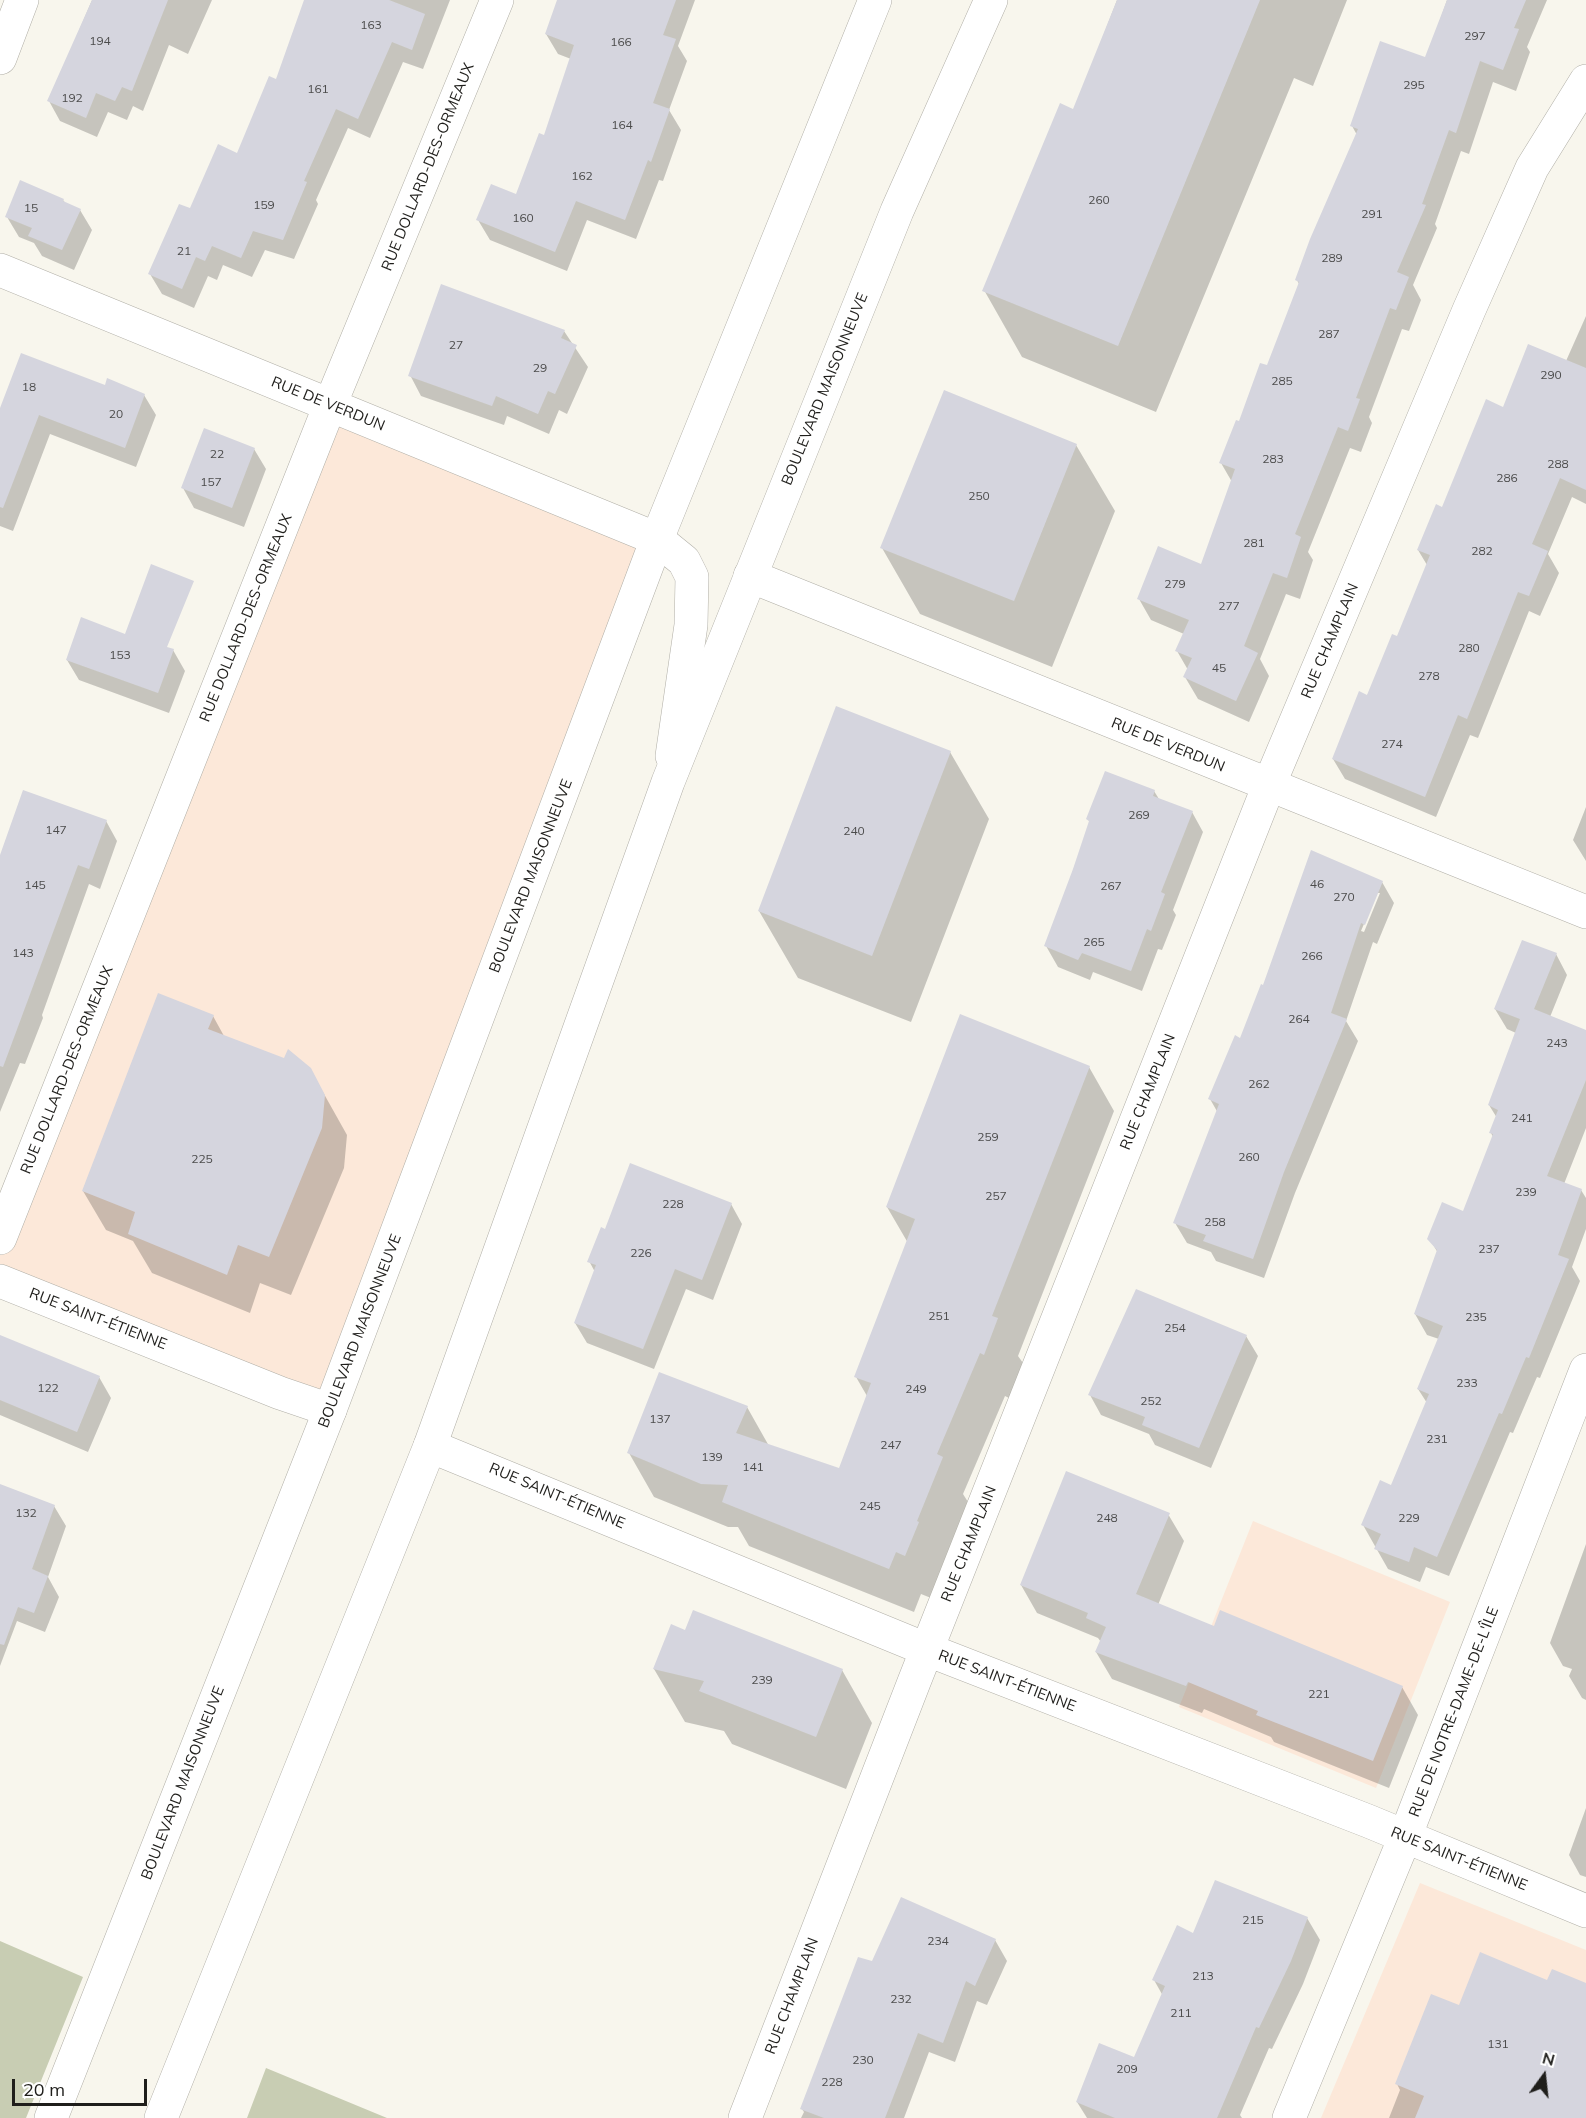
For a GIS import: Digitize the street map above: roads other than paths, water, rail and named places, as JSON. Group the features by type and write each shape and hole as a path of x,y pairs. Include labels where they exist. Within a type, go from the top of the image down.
{"street":[{"path":"0,58 22,0"},
{"name":"RUE DOLLARD-DES-ORMEAUX","path":"0,1238 330,405 497,0"},
{"name":"BOULEVARD MAISONNEUVE","path":"51,2118 330,1410 657,539 875,0"},
{"name":"BOULEVARD MAISONNEUVE","path":"161,2118 430,1446 668,782 897,211 991,0"},
{"name":"RUE CHAMPLAIN","path":"745,2118 1269,785 1469,310 1523,190 1533,168 1586,81"},
{"name":"RUE DE VERDUN","path":"0,270 657,539"},
{"name":"BOULEVARD MAISONNEUVE","path":"657,539 684,561 692,577 693,598 668,782"},
{"name":"RUE DE VERDUN","path":"750,576 1586,912"},
{"name":"RUE SAINT-ÉTIENNE","path":"0,1281 330,1410"},
{"name":"RUE DE NOTRE-DAME-DE-L'ÎLE","path":"1289,2118 1405,1837 1586,1370"},
{"name":"RUE SAINT-ÉTIENNE","path":"430,1446 928,1650 1405,1837 1586,1911"}]}
